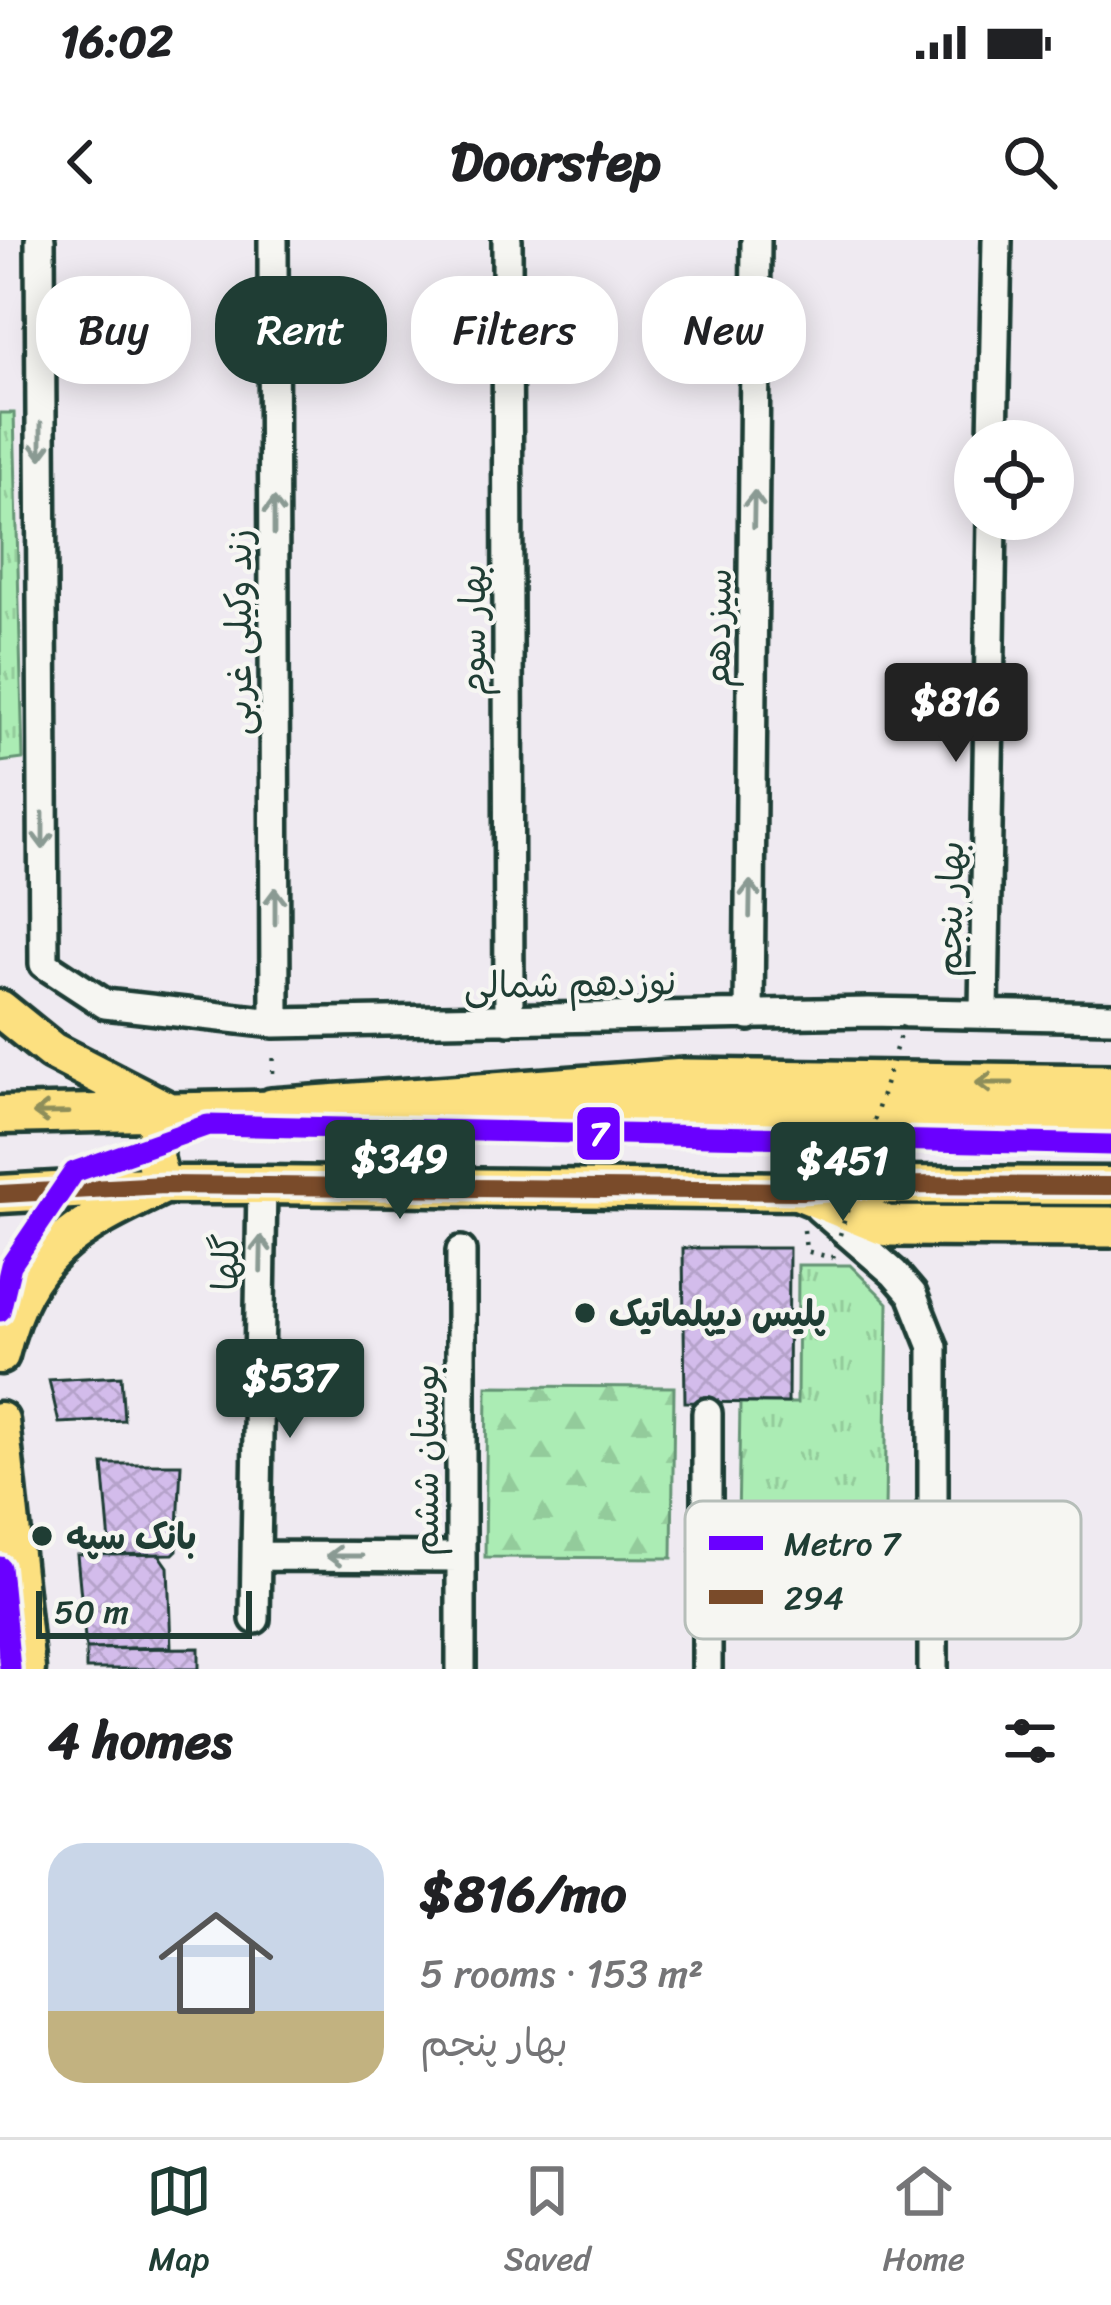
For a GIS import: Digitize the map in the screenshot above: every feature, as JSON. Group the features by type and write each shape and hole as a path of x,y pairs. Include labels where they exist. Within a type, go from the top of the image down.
{"highway":[{"path":"272,1109 685,1079 1111,1085"},
{"path":"801,1191 887,1226 1111,1227"}],"main road":[{"path":"0,1009 52,1051 168,1111"},
{"path":"0,1115 272,1109 1111,1119"},
{"path":"164,1185 154,1167 152,1147 168,1111"},
{"path":"0,1354 10,1315 26,1281 45,1258 98,1216 164,1185"},
{"path":"0,1194 164,1185 801,1191 880,1185 1111,1186"},
{"path":"0,1421 26,1669"}],"street":[{"name":"نوزدهم شمالی","path":"40,240 44,964 105,1004 275,1023 984,1012 1111,1016"},
{"name":"زند وکیلی غربی","path":"273,240 275,1023"},
{"name":"بهار سوم","path":"508,240 509,1020"},
{"name":"سیزدهم","path":"749,1016 756,240"},
{"path":"993,420 997,240"},
{"name":"بهار پنجم","path":"984,1012 992,540"},
{"name":"گلها","path":"255,1619 262,1185"},
{"path":"801,1191 894,1273 912,1294 924,1320 933,1347 933,1501"},
{"name":"بوستان ششم","path":"461,1251 461,1669"},
{"path":"707,1413 707,1501"},
{"path":"256,1556 461,1557"}],"path":[{"path":"272,1109 275,1023"},
{"path":"806,1251 833,1258 903,1025"}],"green space":[{"path":"0,413 14,413 23,759 0,762"},
{"path":"798,1265 850,1265 888,1303 885,1501 738,1501 740,1403 797,1403"},
{"path":"487,1386 674,1387 672,1558 485,1557"}],"building":[{"path":"683,1248 789,1248 788,1403 685,1402"},
{"path":"121,1376 124,1420 59,1423 49,1380"},
{"path":"103,1464 181,1464 177,1550 173,1554 111,1555"},
{"path":"159,1554 168,1567 171,1647 86,1649 77,1555"},
{"path":"199,1648 199,1669 86,1669 86,1649"}],"metro line":[{"name":"7","path":"0,1311 11,1265 74,1172 208,1125 1111,1145"},
{"name":"7","path":"0,1567 10,1669"}],"transit line":[{"name":"294","path":"0,1194 164,1185 801,1191 880,1185 1111,1186"}],"place":[{"name":"پلیس دیپلماتیک","path":"585,1313"},
{"name":"بانک سپه","path":"42,1536"}]}
